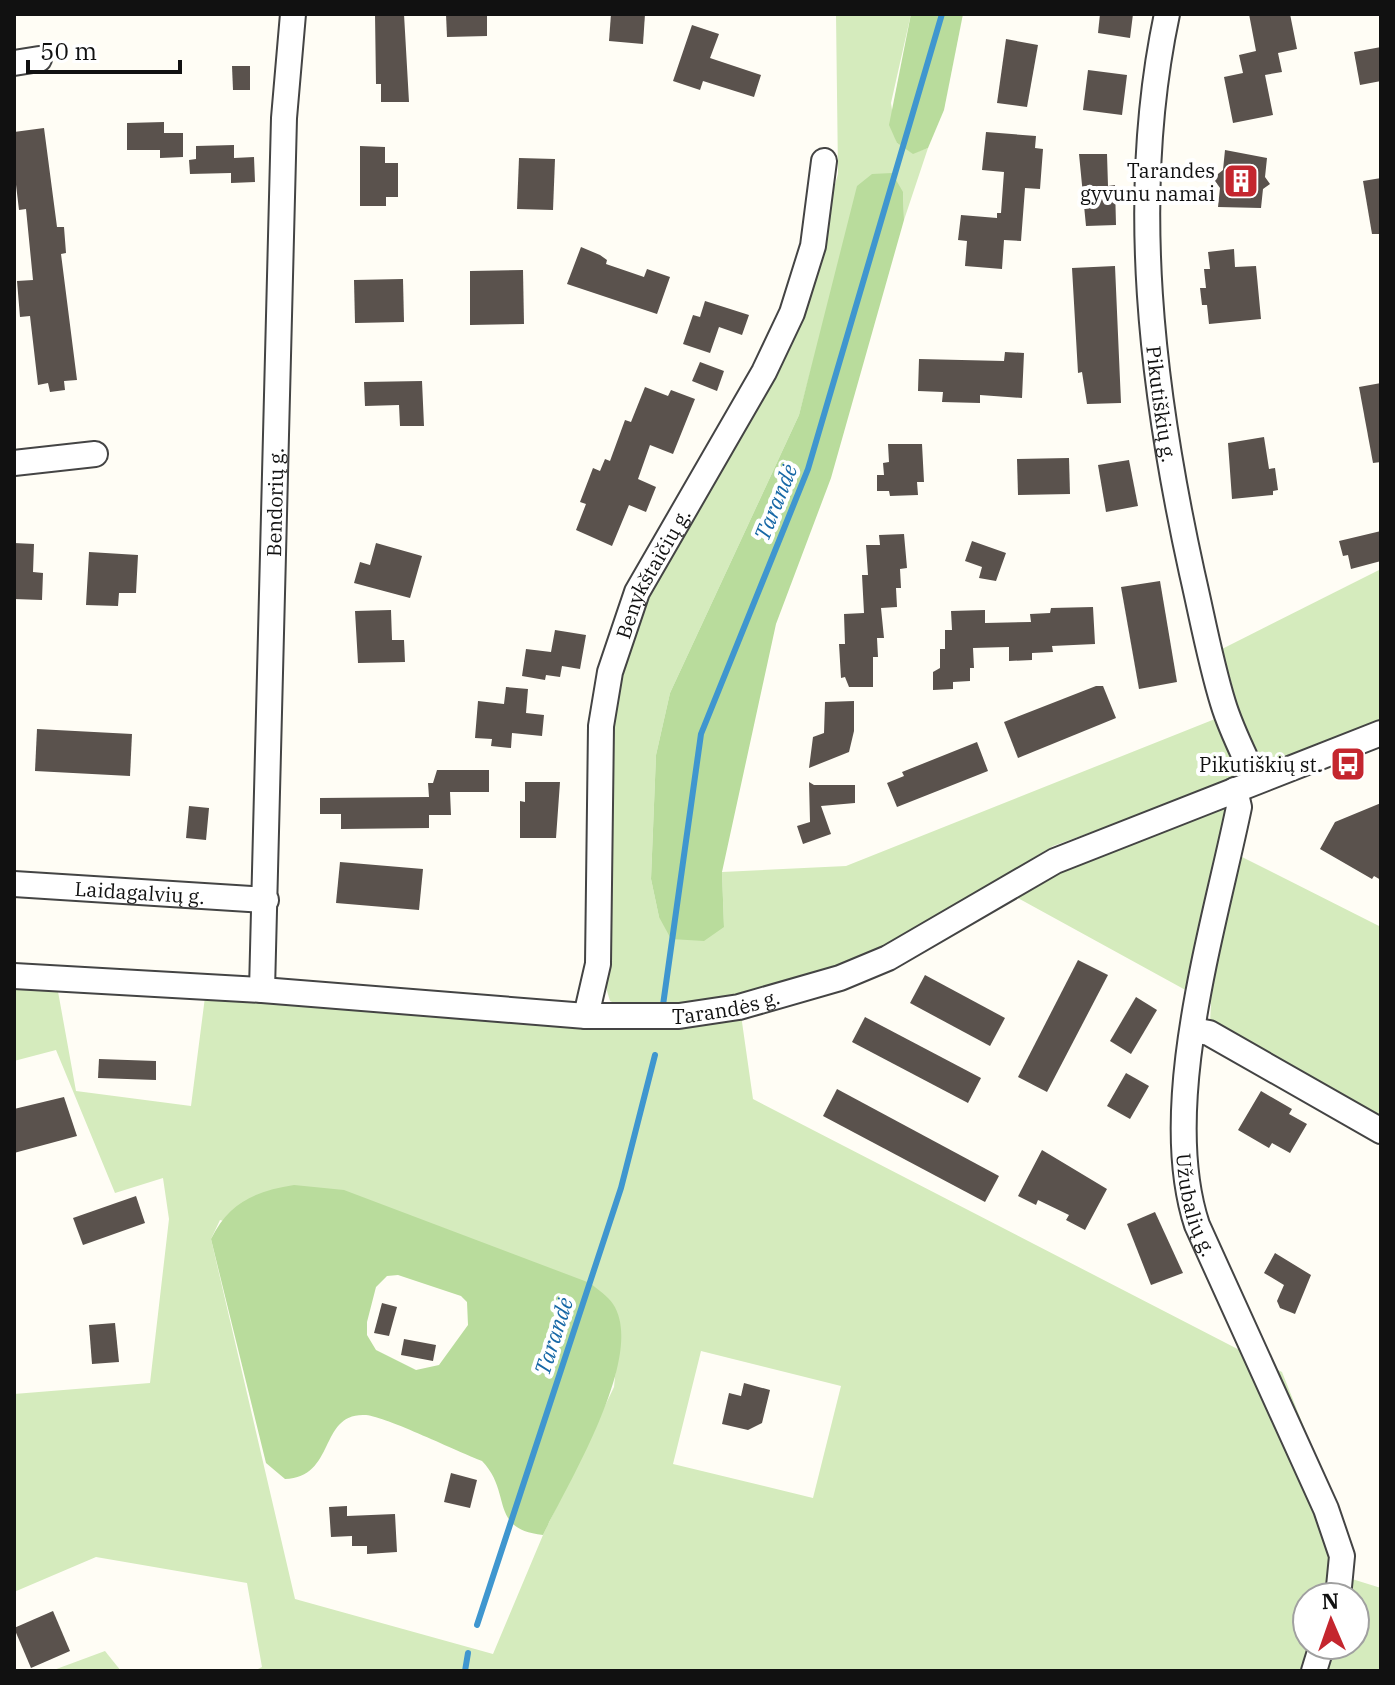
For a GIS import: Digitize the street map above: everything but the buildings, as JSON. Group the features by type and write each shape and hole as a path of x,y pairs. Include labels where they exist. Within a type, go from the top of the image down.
{"street":[{"name":"Bendorių g.","path":"262,990 284,118 293,14"},
{"name":"Pikutiškių g.","path":"1167,14 1156,68 1148,144 1151,314 1167,461 1245,786"},
{"path":"14,63 39,59"},
{"name":"Benykštaičių g.","path":"586,1016 598,964 601,726 610,672 637,592 764,372 792,313 813,246 822,201 824,161"},
{"path":"14,463 95,454"},
{"name":"Tarandės g.","path":"14,976 262,990 586,1016 679,1016 739,1007 840,978 888,958 1055,861 1381,733"},
{"name":"Užubalių g.","path":"1245,786 1193,1030 1184,1095 1189,1202 1236,1315 1326,1509 1342,1556 1340,1581"},
{"name":"Laidagalvių g.","path":"14,884 266,900"},
{"path":"1193,1030 1209,1033 1381,1131"}],"green space":[{"path":"836,14 911,14 891,103 897,143 913,153 928,148 904,220 903,192 829,302 799,415 670,693 656,755 651,879 659,917 724,927 722,872 846,866 1215,719 1238,771 1230,782 1053,846 878,953 771,990 675,1007 625,1008 610,1001 607,991 613,688 648,590 760,403 793,331 838,174"},
{"path":"911,14 963,14 944,110 928,148 913,154 897,143 889,125"},
{"path":"892,173 903,192 904,220 831,478 776,624 722,872 724,927 704,941 671,939 659,917 651,879 656,755 670,693 799,415 857,186 872,174"},
{"path":"1381,569 1381,723 1280,762 1256,757 1246,736 1222,649"},
{"path":"1251,797 1240,856 1381,927 1381,1121 1210,1023 1211,1004 1014,896 1076,864"},
{"path":"57,986 76,1091 191,1106 205,997 741,1015 753,1099 1282,1372 1319,1465 1352,1579 1358,1581 1291,1581 1291,1661 1371,1661 1371,1585 1381,1588 1381,1671 254,1671 262,1667 247,1583 96,1557 14,1592 14,1394 150,1383 169,1219 163,1178 115,1193 56,1050 14,1061 14,987","holes":["220,1220 620,1326 614,1387 543,1535 493,1654 295,1599 211,1239","701,1351 841,1386 813,1498 673,1464"]},
{"path":"294,1185 344,1190 590,1283 611,1301 621,1327 620,1355 612,1386 585,1453 543,1535 526,1531 508,1517 497,1485 482,1461 376,1417 351,1417 340,1423 313,1468 301,1476 285,1479 266,1463 211,1239 226,1216 245,1200","holes":["398,1275 461,1296 467,1302 468,1325 439,1365 416,1370 376,1350 367,1335 376,1287 387,1276"]},
{"path":"105,1651 121,1671 51,1671"}],"waterway":[{"name":"Tarandė","path":"663,1005 701,734 808,469 942,14"},
{"name":"Tarandė","path":"477,1625 621,1188 655,1055"},
{"name":"Tarandė","path":"465,1671 468,1653"}],"place":[{"name":"Tarandes gyvunu namai","path":"1241,181"},
{"name":"Pikutiškių st.","path":"1348,764"}]}
